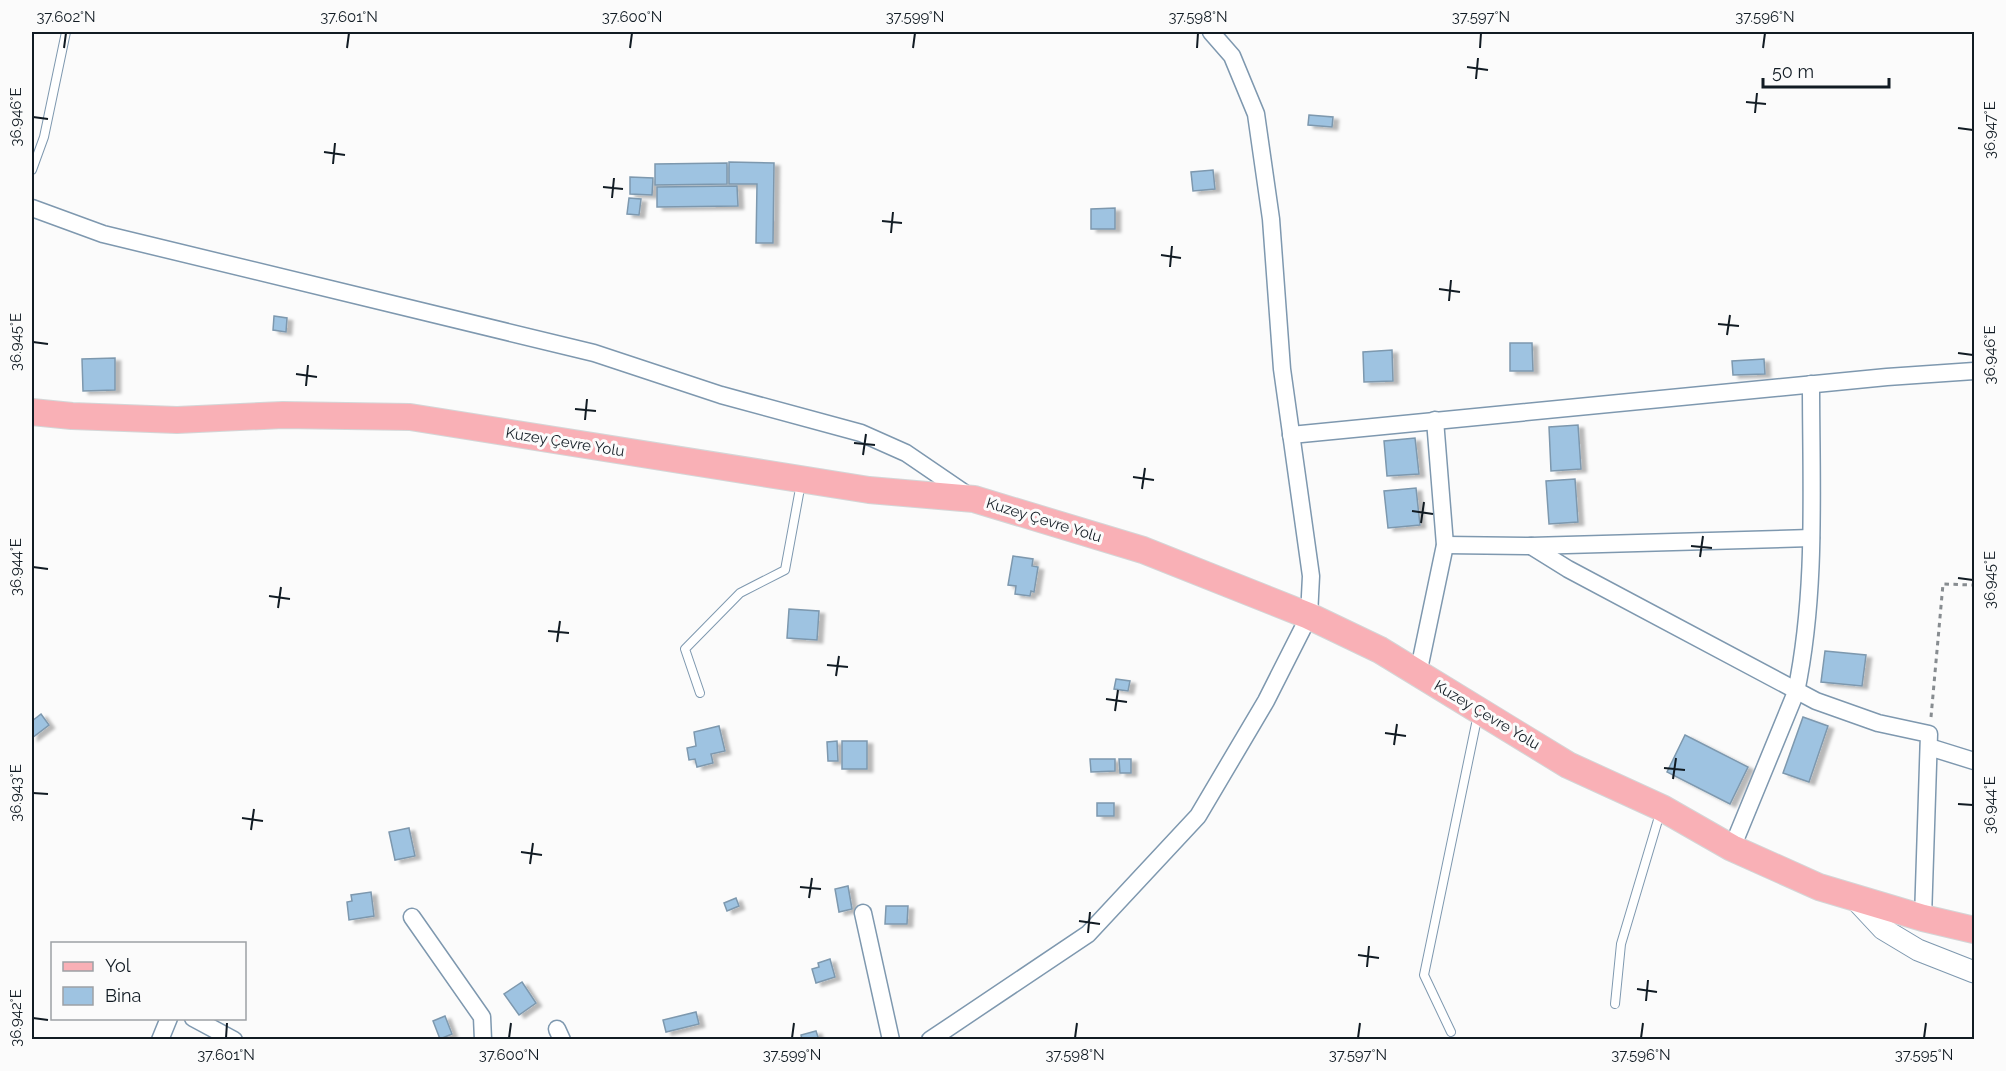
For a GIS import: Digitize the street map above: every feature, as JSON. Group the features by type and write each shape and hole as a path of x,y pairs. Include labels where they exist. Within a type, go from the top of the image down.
{"main road":[{"name":"Kuzey Çevre Yolu","path":"32,412 177,420 283,415 410,417 869,490 974,499 1143,550 1309,616 1380,650 1568,765 1662,808 1732,848 1819,887 1923,918 1974,930"}],"street":[{"path":"930,1040 1088,934 1198,816 1266,701 1309,616 1311,576 1282,369 1271,219 1256,114 1232,56 1211,32"},
{"path":"32,208 103,234 594,354 721,395 861,433 906,453 974,499"},
{"path":"1291,435 1927,373 1974,371"},
{"path":"1732,848 1796,692 1805,642 1811,572 1811,384"},
{"path":"1418,674 1445,545 1435,420"},
{"path":"1445,545 1532,546 1811,538"},
{"path":"1532,546 1568,569 1796,692 1974,760"},
{"path":"1923,918 1929,741"},
{"path":"1855,899 1883,928 1918,950 1974,972"},
{"path":"863,913 891,1040"},
{"path":"412,917 482,1017 483,1040"},
{"path":"159,1040 168,1020"},
{"path":"197,1020 234,1040"}],"lane":[{"path":"32,170 44,138 66,32"},
{"path":"700,693 685,648 740,593 785,570 802,479"},
{"path":"1451,1032 1424,975 1479,711"},
{"path":"1615,1004 1620,944 1662,808"}],"path":[{"path":"1929,741 1943,584 1974,585"}],"building":[{"path":"1309,115 1333,117 1332,127 1308,125"},
{"path":"729,162 774,163 773,243 756,243 757,184 729,184"},
{"path":"727,163 727,184 655,185 655,164"},
{"path":"1213,170 1215,189 1193,191 1191,172"},
{"path":"630,177 653,178 652,195 630,194"},
{"path":"737,186 738,206 657,207 657,187"},
{"path":"629,198 641,199 639,215 627,214"},
{"path":"1115,208 1115,229 1091,229 1091,209"},
{"path":"274,316 287,318 286,332 273,330"},
{"path":"1510,343 1532,343 1533,371 1510,371"},
{"path":"1392,350 1393,381 1364,382 1363,352"},
{"path":"115,358 115,390 83,391 82,359"},
{"path":"1764,359 1765,374 1733,375 1732,361"},
{"path":"1578,425 1581,469 1551,471 1549,427"},
{"path":"1415,438 1419,474 1387,476 1384,441"},
{"path":"1575,479 1578,522 1549,524 1546,481"},
{"path":"1416,488 1420,525 1388,528 1384,491"},
{"path":"1013,556 1033,559 1032,566 1038,567 1034,592 1031,591 1030,596 1015,594 1016,586 1008,585"},
{"path":"789,609 819,611 817,640 787,638"},
{"path":"1825,651 1866,655 1862,686 1821,682"},
{"path":"1116,679 1130,681 1128,691 1114,689"},
{"path":"41,714 49,725 32,738 32,721"},
{"path":"1803,717 1828,726 1809,782 1783,773"},
{"path":"719,726 725,751 711,754 713,763 697,767 695,759 689,760 687,748 696,746 694,732"},
{"path":"1685,735 1748,767 1730,804 1667,772"},
{"path":"837,741 838,761 828,761 827,742"},
{"path":"842,741 867,741 867,769 842,769"},
{"path":"1090,759 1115,759 1115,771 1091,772"},
{"path":"1119,759 1131,759 1131,773 1120,773"},
{"path":"1097,803 1114,803 1114,816 1097,816"},
{"path":"409,828 415,856 395,860 389,832"},
{"path":"848,886 852,909 839,912 835,889"},
{"path":"371,892 374,916 349,920 347,902 352,901 351,895"},
{"path":"736,898 739,906 727,911 724,903"},
{"path":"886,906 908,906 907,924 885,924"},
{"path":"830,959 835,977 816,983 812,969 819,967 818,963"},
{"path":"522,982 536,1003 519,1015 504,994"},
{"path":"696,1012 699,1024 666,1032 663,1020"},
{"path":"445,1016 452,1034 440,1039 433,1021"},
{"path":"816,1031 819,1040 802,1040 801,1035"}]}
